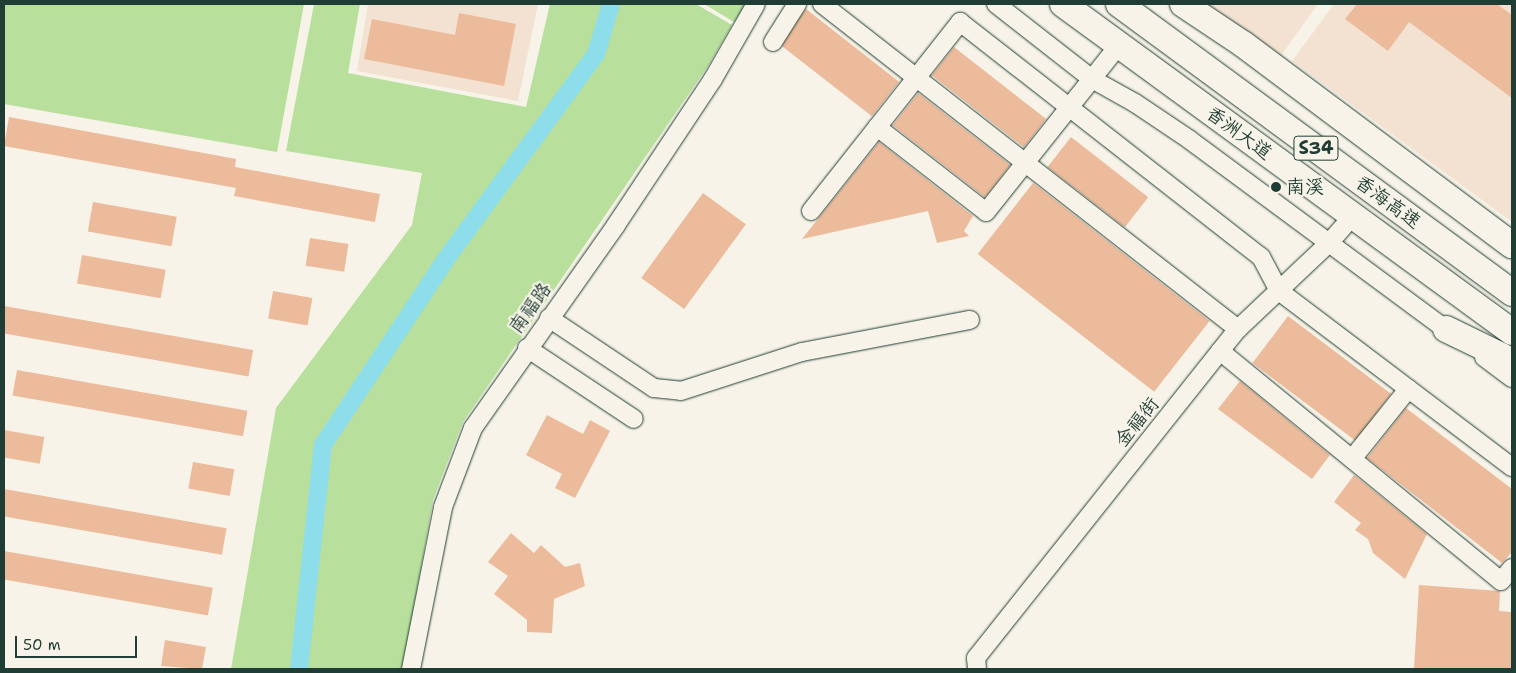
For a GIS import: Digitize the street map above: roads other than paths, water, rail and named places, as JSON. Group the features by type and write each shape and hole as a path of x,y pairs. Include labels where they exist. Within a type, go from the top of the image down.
{"highway":[{"name":"香洲大道","path":"1063,4 1512,332"},
{"name":"香海高速","path":"1119,4 1512,293"},
{"path":"1137,4 1512,282"},
{"name":"S34","path":"1183,4 1243,44 1512,245"},
{"path":"1446,329 1512,361"}],"street":[{"name":"南福路","path":"411,669 443,507 472,428 616,225 713,79 756,4"},
{"path":"773,42 797,4"},
{"path":"822,4 1238,329"},
{"path":"996,4 1092,79 1136,103 1330,242 1512,378"},
{"path":"811,211 960,22 1261,257 1278,291 1512,467"},
{"path":"877,127 986,212 1119,45"},
{"name":"金福街","path":"978,669 976,658 1238,329 1330,242 1353,216"},
{"path":"549,318 654,388 681,391 802,352 970,320"},
{"path":"527,348 634,418"},
{"path":"1220,351 1501,581 1512,568"},
{"path":"1352,459 1408,389"}],"waterway":[{"path":"299,669 323,445 446,259 596,54 611,4"}],"place":[{"name":"南溪","path":"1276,187"}]}
